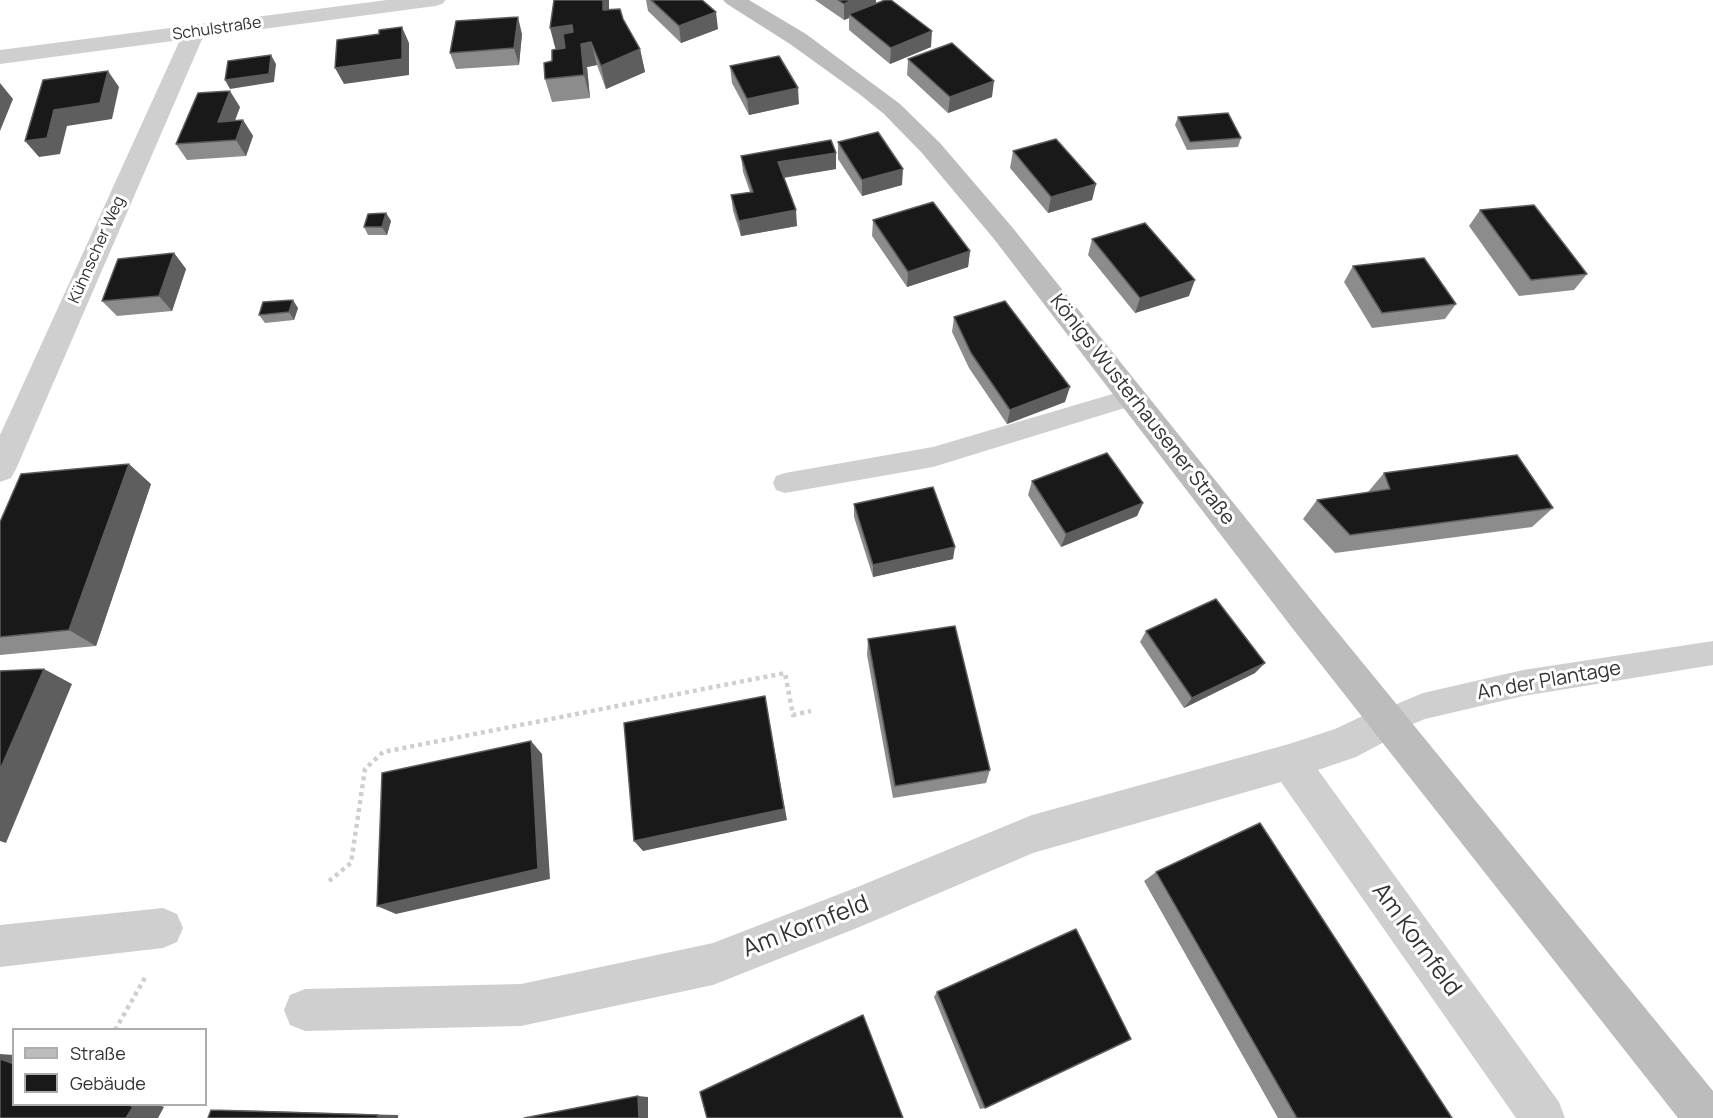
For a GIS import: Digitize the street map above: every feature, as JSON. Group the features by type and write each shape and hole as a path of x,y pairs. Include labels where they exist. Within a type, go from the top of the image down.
{"main road":[{"name":"Königs Wusterhausener Straße","path":"734,0 798,39 892,109 917,133 1004,233 1305,618 1706,1118"}],"street":[{"name":"Schulstraße","path":"0,57 435,0"},
{"name":"Kühnscher Weg","path":"0,469 195,32"},
{"name":"Am Kornfeld","path":"305,1010 521,1005 712,964 857,908 1032,834 1289,762 1343,744 1388,721"},
{"name":"Am Kornfeld","path":"1289,762 1543,1118"},
{"path":"0,946 161,928"}],"lane":[{"path":"785,483 933,457 1133,397"},
{"name":"An der Plantage","path":"1388,721 1423,706 1523,683 1713,653"}],"path":[{"path":"329,881 351,863 364,769 383,752 785,673 793,715 811,711"},
{"path":"116,1028 146,977 161,928"}],"building":[{"path":"554,0 603,0 603,10 620,9 640,49 601,66 591,42 581,44 584,75 545,79 544,63 552,61 552,50 565,48 563,34 573,32 572,25 550,28"},
{"path":"651,0 702,0 716,12 679,26"},
{"path":"838,0 852,0 844,4"},
{"path":"885,0 891,0 932,31 891,48 849,14"},
{"path":"518,17 514,48 450,53 456,21"},
{"path":"402,27 402,59 335,68 337,40 379,34 379,30"},
{"path":"952,43 994,81 950,97 908,59"},
{"path":"271,55 269,74 225,80 228,61"},
{"path":"779,56 798,88 747,99 730,66"},
{"path":"108,71 100,103 54,110 47,138 25,141 43,80"},
{"path":"230,91 218,122 243,120 236,140 176,144 198,93"},
{"path":"1228,113 1241,138 1190,142 1178,117"},
{"path":"878,132 903,169 862,180 838,142"},
{"path":"1056,139 1096,184 1051,197 1013,151"},
{"path":"831,140 836,153 778,162 796,210 739,221 731,195 753,192 741,156"},
{"path":"933,202 970,251 908,272 873,220"},
{"path":"1534,205 1587,274 1531,280 1480,210"},
{"path":"386,213 382,227 364,227 368,214"},
{"path":"1145,223 1195,280 1140,298 1092,239"},
{"path":"174,253 159,296 102,301 118,259"},
{"path":"1424,258 1456,304 1382,313 1353,266"},
{"path":"293,300 289,312 259,315 263,302"},
{"path":"1005,301 1070,387 1010,410 971,353 954,317"},
{"path":"1107,453 1143,503 1066,534 1032,481"},
{"path":"1517,455 1553,508 1350,535 1317,500 1390,489 1384,473"},
{"path":"129,464 69,630 0,637 0,522 21,474"},
{"path":"933,487 955,547 873,565 854,504"},
{"path":"1216,599 1265,663 1192,698 1146,631"},
{"path":"955,626 990,770 895,786 868,639"},
{"path":"44,669 0,770 0,671"},
{"path":"765,696 784,809 634,841 624,723"},
{"path":"531,741 538,869 377,906 382,773"},
{"path":"1260,823 1452,1118 1297,1118 1156,872"},
{"path":"1076,929 1131,1039 985,1108 937,992"},
{"path":"863,1015 903,1118 707,1118 700,1092"},
{"path":"0,1059 12,1063 12,1106 133,1107 126,1118 0,1118"},
{"path":"638,1096 639,1118 524,1118"},
{"path":"211,1110 378,1115 377,1118 208,1118"}]}
